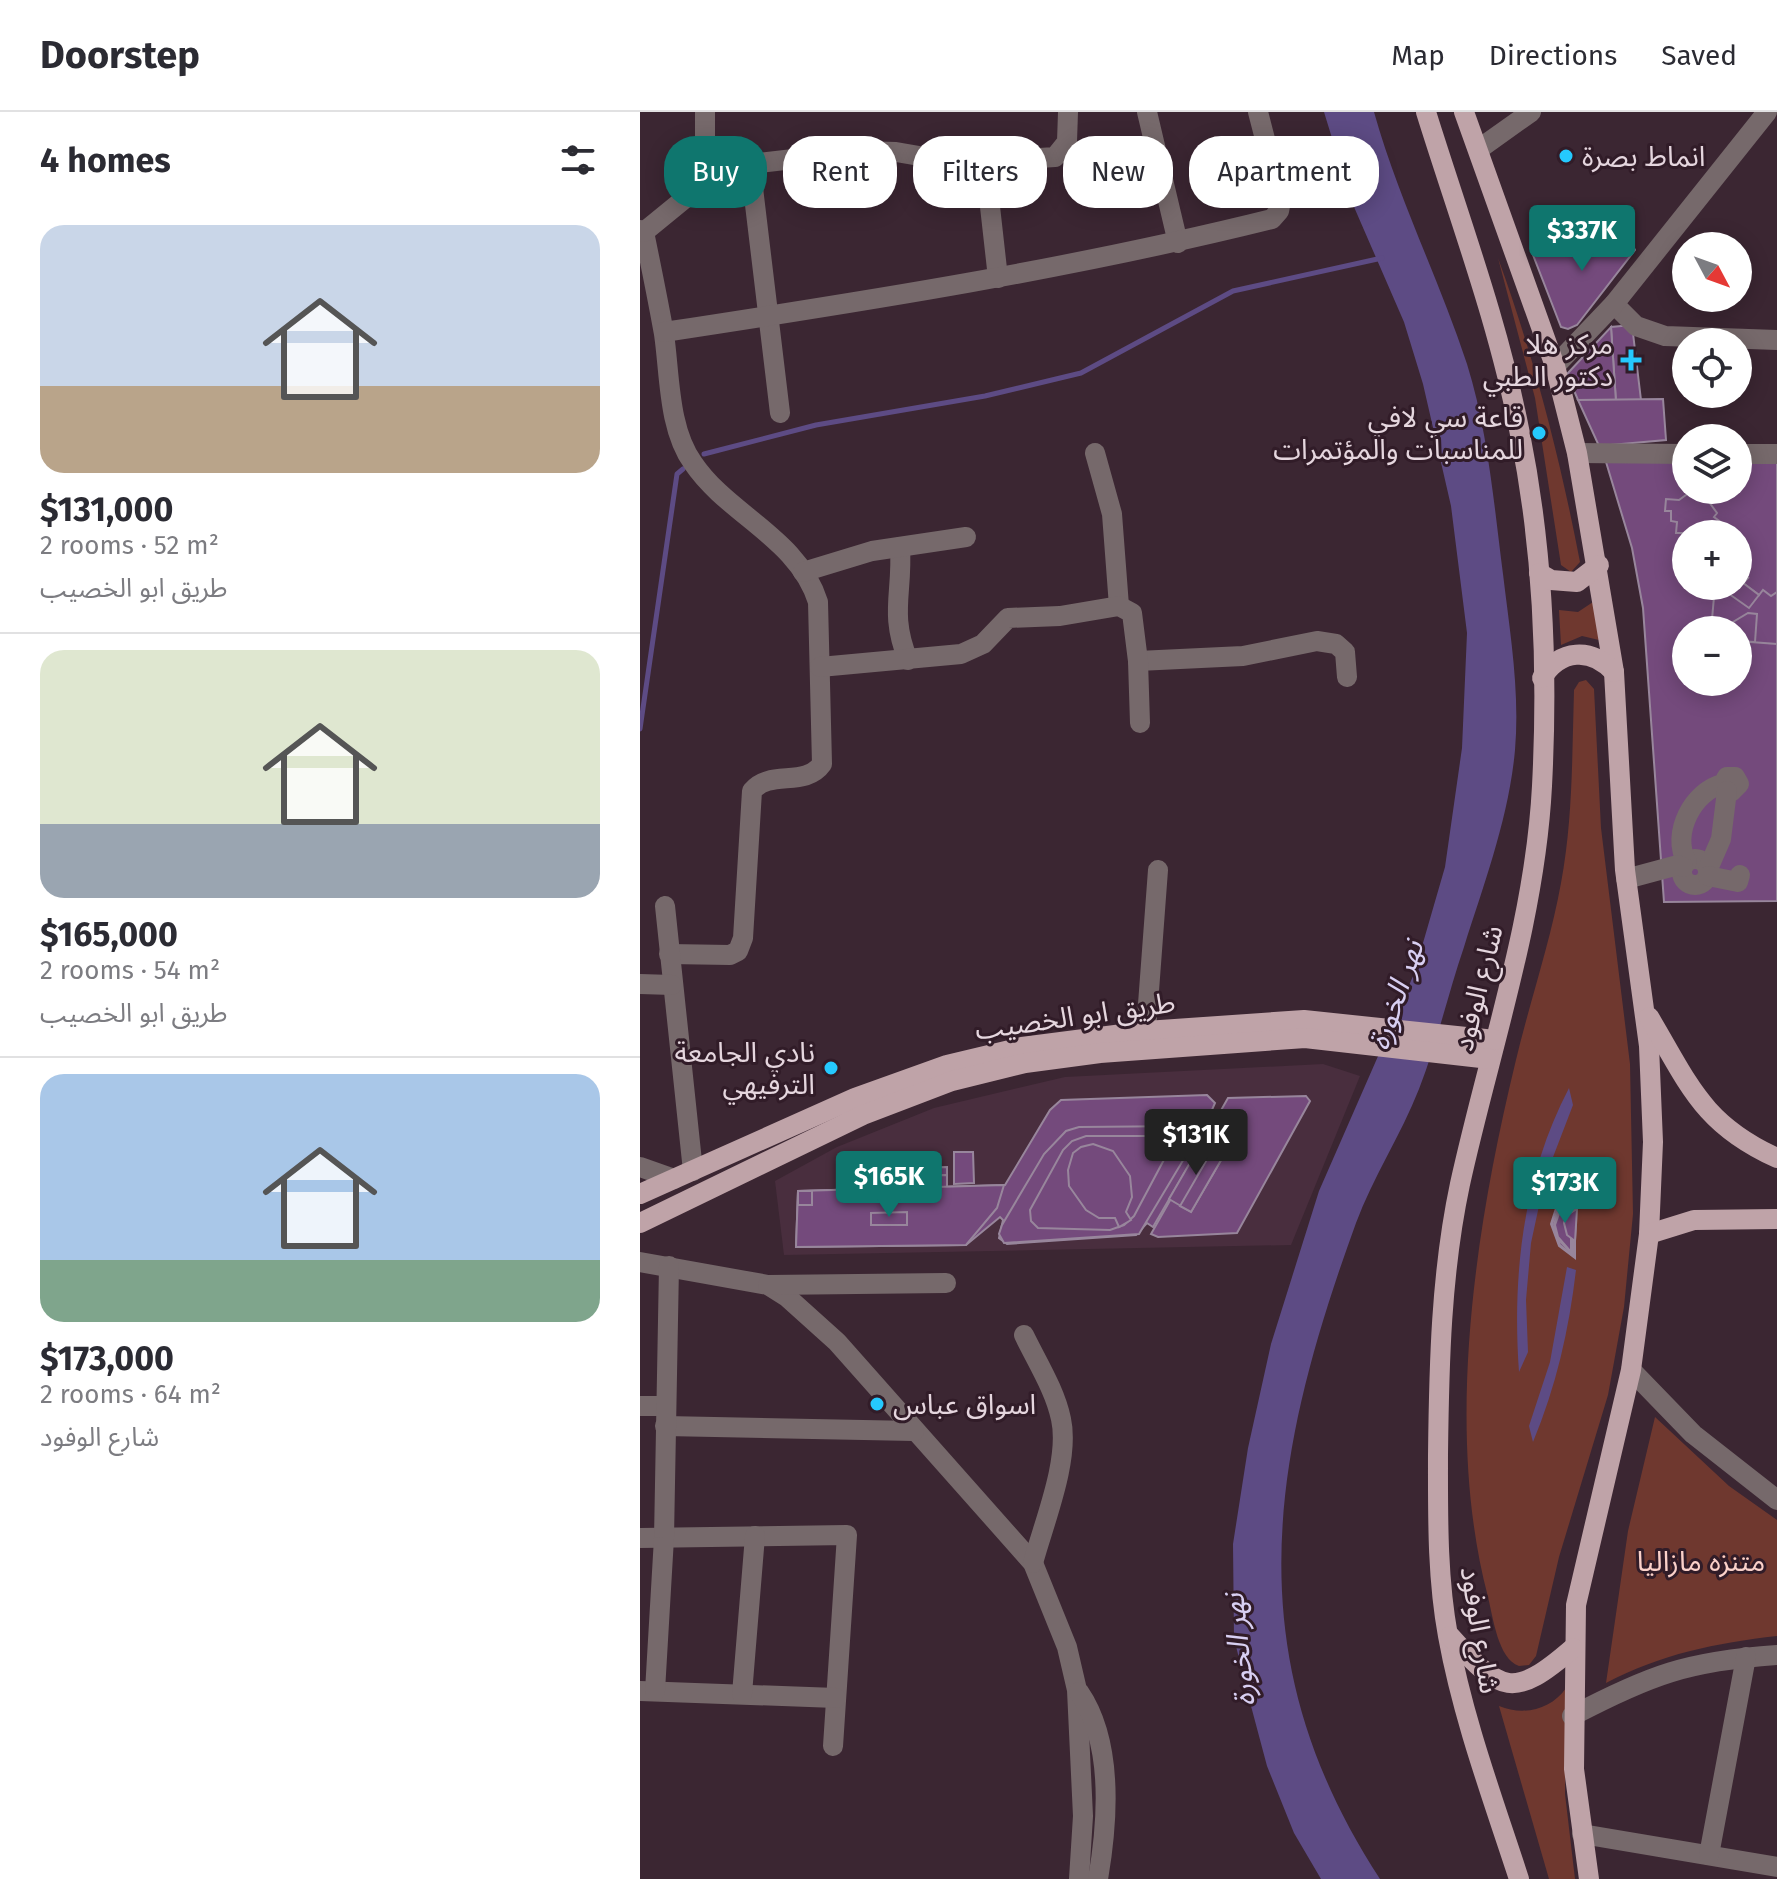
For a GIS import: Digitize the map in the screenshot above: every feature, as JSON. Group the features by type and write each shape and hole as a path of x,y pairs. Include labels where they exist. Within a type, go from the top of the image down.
{"main road":[{"name":"شارع الوفود","path":"1426,112 1509,384 1531,497 1539,573 1542,785 1538,837 1524,919 1460,1187 1444,1304 1439,1391 1438,1522 1448,1633 1466,1714 1519,1879"},
{"path":"1464,112 1555,366 1577,453 1599,565 1614,672 1626,879 1646,1012 1653,1142 1649,1234 1631,1370 1582,1570 1573,1648 1572,1716 1589,1879"},
{"path":"1539,573 1551,580 1577,582 1599,565"},
{"path":"1542,678 1558,659 1582,653 1605,662 1614,672"},
{"path":"1646,1012 1714,1119 1743,1142 1777,1158"},
{"name":"طريق ابو الخصيب","path":"640,1194 984,1055 1061,1041 1146,1031 1304,1020 1380,1036 1492,1050"},
{"name":"طريق ابو الخصيب","path":"640,1223 859,1106 952,1081 1062,1057 1285,1039 1380,1036"},
{"path":"1649,1234 1694,1220 1777,1219"},
{"path":"1448,1633 1484,1671 1507,1683 1534,1680 1573,1648"}],"street":[{"path":"705,112 705,136"},
{"path":"1047,158 1055,157 1067,142 1068,112"},
{"path":"1147,112 1178,243"},
{"path":"664,332 998,278 1178,243 1272,219 1279,211 1278,187 1258,112"},
{"path":"1479,149 1531,112"},
{"path":"1555,366 1614,304 1767,112"},
{"path":"767,161 863,151 913,155"},
{"path":"669,954 730,955 741,947 750,797 761,782 806,776 822,764 818,602 803,572 765,529 716,488 690,460 683,444 673,402 664,332 642,231 672,208"},
{"path":"755,208 780,413"},
{"path":"990,208 998,278"},
{"path":"1614,304 1636,326 1665,336 1777,340"},
{"path":"1095,453 1112,514 1119,606"},
{"path":"1577,453 1672,454"},
{"path":"1752,454 1777,454"},
{"path":"803,572 872,551 966,537"},
{"path":"900,547 902,574 895,614 908,660"},
{"path":"820,667 908,660 977,649 1008,618 1060,616 1119,606 1132,613 1138,661 1140,723"},
{"path":"1138,661 1243,656 1317,641 1336,644 1345,652 1347,677"},
{"path":"1710,787 1725,788 1721,839 1704,882 1690,885 1685,880 1685,864 1682,843 1696,799 1710,787"},
{"path":"1626,879 1685,864"},
{"path":"1146,1031 1158,870"},
{"path":"1708,872 1738,882 1740,875"},
{"path":"640,1167 684,1175 665,906"},
{"path":"640,984 672,985"},
{"path":"640,1262 768,1285 946,1283"},
{"path":"669,1266 664,1538 647,1691 836,1698"},
{"path":"768,1285 804,1311 837,1342 1033,1563 1067,1647 1077,1690 1083,1816 1079,1879"},
{"path":"1024,1335 1059,1410 1064,1436 1061,1461 1033,1563"},
{"path":"1631,1370 1693,1434 1777,1500"},
{"path":"640,1406 665,1416 914,1431"},
{"path":"640,1538 847,1535 833,1746"},
{"path":"742,1694 755,1536"},
{"path":"1572,1716 1670,1670 1718,1659 1777,1655"},
{"path":"1709,1855 1746,1657"},
{"path":"1077,1690 1090,1709 1103,1769 1103,1835 1098,1879"},
{"path":"1582,1834 1777,1867"}],"shaded area":[{"path":"1323,1064 1360,1076 1291,1245 784,1255 775,1181 837,1147 934,1108 1065,1077"}],"green space":[{"path":"1498,258 1534,370 1564,485 1580,562 1571,572 1561,565 1535,398"},
{"path":"1593,602 1599,640 1582,636 1561,645 1559,610 1578,612"},
{"path":"1586,680 1594,689 1601,828 1630,1064 1633,1214 1624,1307 1608,1395 1559,1557 1536,1656 1529,1665 1519,1666 1512,1662 1501,1646 1475,1533 1468,1467 1470,1330 1477,1262 1501,1128 1561,883 1570,811 1574,690 1579,682"},
{"name":"متنزه مازاليا","path":"1655,1417 1729,1486 1777,1520 1777,1636 1689,1651 1647,1664 1606,1683 1628,1531"},
{"path":"1566,1688 1565,1794 1575,1879 1549,1879 1499,1706 1517,1710 1536,1709 1553,1702"}],"water":[{"name":"نهر الخورة","path":"1324,112 1374,112 1395,176 1467,364 1490,468 1516,706 1512,775 1495,850 1425,1072 1412,1106 1363,1206 1326,1310 1303,1394 1288,1476 1281,1556 1286,1636 1303,1716 1334,1797 1380,1879 1321,1879 1294,1833 1267,1766 1234,1638 1233,1544 1248,1448 1271,1344 1319,1191 1414,974 1445,867 1462,748 1467,633 1451,506 1423,384 1404,322 1354,208 1379,208 1379,136 1331,136"},
{"path":"1569,1088 1573,1105 1545,1178 1531,1243 1526,1300 1528,1352 1519,1372 1517,1299 1524,1227 1541,1156"},
{"path":"1567,1267 1576,1270 1570,1314 1555,1379 1533,1442 1529,1426 1550,1362"}],"building":[{"path":"1623,229 1635,250 1577,325 1568,329 1561,327 1533,255"},
{"path":"1632,325 1641,400 1616,402 1611,327"},
{"path":"1611,327 1616,402 1578,400 1567,374"},
{"path":"1663,399 1666,440 1599,446 1578,400"},
{"path":"1752,454 1777,454 1777,901 1664,902 1643,608 1632,548 1606,462 1672,459 1672,504 1752,504"},
{"path":"1666,499 1672,499 1672,504 1710,504 1718,520 1671,521 1671,511 1665,511"},
{"path":"1752,590 1759,595 1763,590 1771,596 1777,592 1777,644 1752,642 1752,616 1712,616 1714,600 1752,600"},
{"path":"1752,590 1759,595 1749,608 1738,600 1752,600"},
{"path":"1757,614 1755,642 1752,642 1752,616 1743,616"},
{"path":"1207,1095 1215,1103 1205,1126 1210,1129 1153,1227 1147,1223 1136,1235 1007,1244 999,1238 1003,1220 1000,1217 966,1245 796,1247 798,1191 1005,1185 1050,1110 1061,1100"},
{"path":"1306,1096 1310,1101 1237,1233 1158,1237 1151,1234 1228,1098"},
{"path":"1186,1126 1194,1130 1197,1137 1139,1234 1004,1243 999,1234 1002,1225 1044,1154 1066,1131 1079,1127"},
{"path":"1086,1136 1155,1136 1164,1142 1167,1154 1134,1216 1124,1225 1110,1230 1038,1228 1031,1221 1030,1210 1063,1150 1072,1141"},
{"path":"1202,1142 1224,1155 1191,1212 1169,1199"},
{"path":"1093,1144 1113,1151 1130,1176 1132,1197 1126,1212 1131,1220 1119,1227 1115,1218 1099,1218 1086,1210 1069,1186 1068,1170 1073,1153"},
{"path":"1213,1149 1224,1155 1191,1212 1180,1206"},
{"path":"954,1152 973,1152 974,1183 954,1184"},
{"path":"947,1167 947,1175 895,1176 895,1168"},
{"path":"947,1175 947,1187 845,1190 845,1178"},
{"path":"881,1177 881,1189 847,1190 847,1178"},
{"path":"1004,1185 997,1208 966,1245 796,1247 798,1191"},
{"path":"1577,1190 1575,1258 1559,1246 1551,1224 1557,1205"},
{"path":"798,1191 812,1191 812,1205 798,1205"},
{"path":"1575,1193 1573,1256 1560,1245 1552,1224 1559,1206"},
{"path":"1574,1195 1572,1254 1557,1238 1554,1224 1560,1206"},
{"path":"1572,1198 1571,1252 1558,1237 1555,1225 1561,1208"},
{"path":"1577,1209 1575,1241 1567,1235 1564,1223 1567,1215"},
{"path":"907,1212 907,1225 871,1225 871,1213"}],"waterway":[{"path":"704,454 816,425 985,396 1081,373 1233,291 1382,258"},
{"path":"640,729 677,474 683,469"}],"place":[{"name":"انماط بصرة","path":"1566,156"},
{"name":"مركز هلا دكتور الطبي","path":"1631,360"},
{"name":"قاعة سي لافي للمناسبات والمؤتمرات","path":"1539,433"},
{"name":"نادي الجامعة الترفيهي","path":"831,1068"},
{"name":"اسواق عباس","path":"877,1404"}]}
